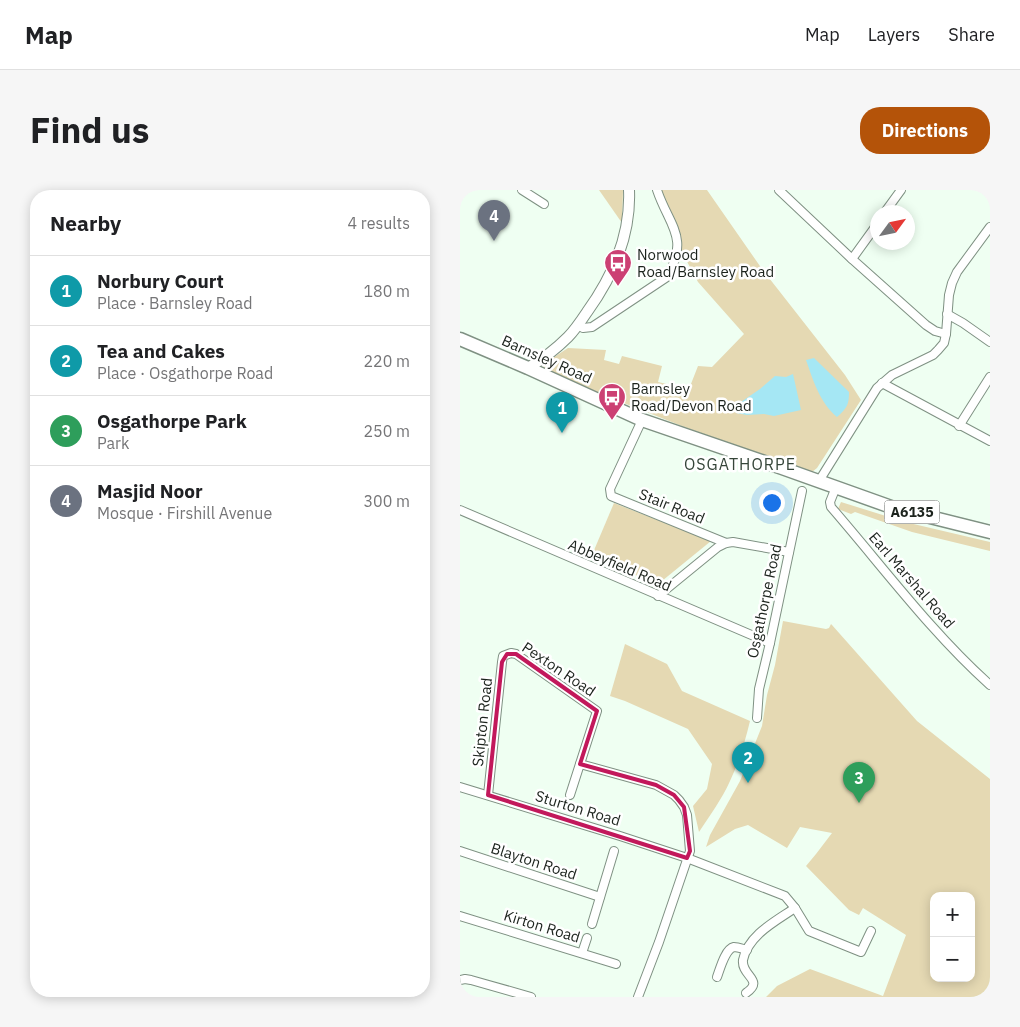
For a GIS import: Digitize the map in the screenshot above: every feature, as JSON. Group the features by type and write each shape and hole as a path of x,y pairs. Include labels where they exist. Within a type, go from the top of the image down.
{"main road":[{"name":"Barnsley Road","path":"460,339 642,420 894,508 990,532"}],"street":[{"path":"522,190 544,204"},
{"path":"528,368 570,335 603,289 623,244 628,214 629,190"},
{"path":"578,325 583,328 592,327 667,277 676,256 677,243 675,231 657,190"},
{"path":"779,190 852,260 926,325 946,334"},
{"path":"890,205 901,190"},
{"path":"819,481 876,388 892,375 933,354 944,343 950,288 957,272 990,227"},
{"path":"852,260 870,234"},
{"path":"947,314 990,342"},
{"path":"959,426 990,377"},
{"path":"882,383 990,441"},
{"name":"Stair Road","path":"642,420 610,489 611,496 726,543 738,543 789,552"},
{"name":"Earl Marshal Road","path":"836,487 830,502 831,507 925,618 966,663 990,685"},
{"name":"Osgathorpe Road","path":"757,718 759,689 802,491"},
{"name":"Abbeyfield Road","path":"460,510 770,643"},
{"path":"658,596 718,547 726,543"},
{"name":"Pexton Road","path":"507,654 516,654 597,711 570,795"},
{"name":"Skipton Road","path":"488,795 502,662 503,656 507,654"},
{"path":"580,764 656,785 680,800 686,815 690,851 638,997"},
{"name":"Sturton Road","path":"460,787 687,858 785,896 795,908"},
{"name":"Blayton Road","path":"460,851 600,897"},
{"path":"592,924 614,851"},
{"path":"746,993 754,986 743,966 747,950 755,938 767,927 795,908 809,931 861,952 871,931"},
{"name":"Kirton Road","path":"460,916 616,964"},
{"path":"582,953 587,938"},
{"path":"717,977 724,958 731,948 747,950"},
{"path":"460,980 471,980 531,997"}],"highlighted area":[{"path":"507,654 516,654 597,711 580,764 656,785 674,795 684,807 690,851 687,858 488,795 502,662"}],"shaded area":[{"path":"599,190 623,190 622,223"},
{"path":"657,190 707,190 762,269 845,375 861,400 817,468 812,472 687,428 545,372 542,368 545,363 568,348 606,350 604,360 619,364 622,356 662,366 658,382 689,389 698,366 712,367 744,334 698,282 677,243"},
{"path":"841,502 905,522 990,542 990,551 912,532 855,512 851,514 838,509"},
{"path":"614,503 711,541 657,585 592,555"},
{"path":"783,621 826,629 831,624 917,721 990,779 990,997 766,997 777,986 810,969 883,996 906,935 863,908 859,915 849,910 806,866 832,833 800,827 787,848 748,825 735,829 706,847 710,835 740,781 762,726"},
{"path":"625,644 667,664 682,691 750,721 742,752 730,781 720,801 699,832 693,806 707,789 712,764 688,729 610,696"}],"water":[{"path":"814,358 849,392 847,406 837,417 826,405 814,383 806,360"},
{"path":"793,374 801,410 774,416 736,413 735,406 775,376 786,377"}],"place":[{"name":"Masjid Noor","path":"494,241"},
{"name":"Norwood Road/Barnsley Road","path":"618,287"},
{"name":"Barnsley Road/Devon Road","path":"612,421"},
{"name":"Norbury Court","path":"562,433"},
{"name":"Tea and Cakes","path":"748,783"},
{"name":"Osgathorpe Park","path":"859,803"}],"district":[{"name":"OSGATHORPE","path":"740,464"}]}
